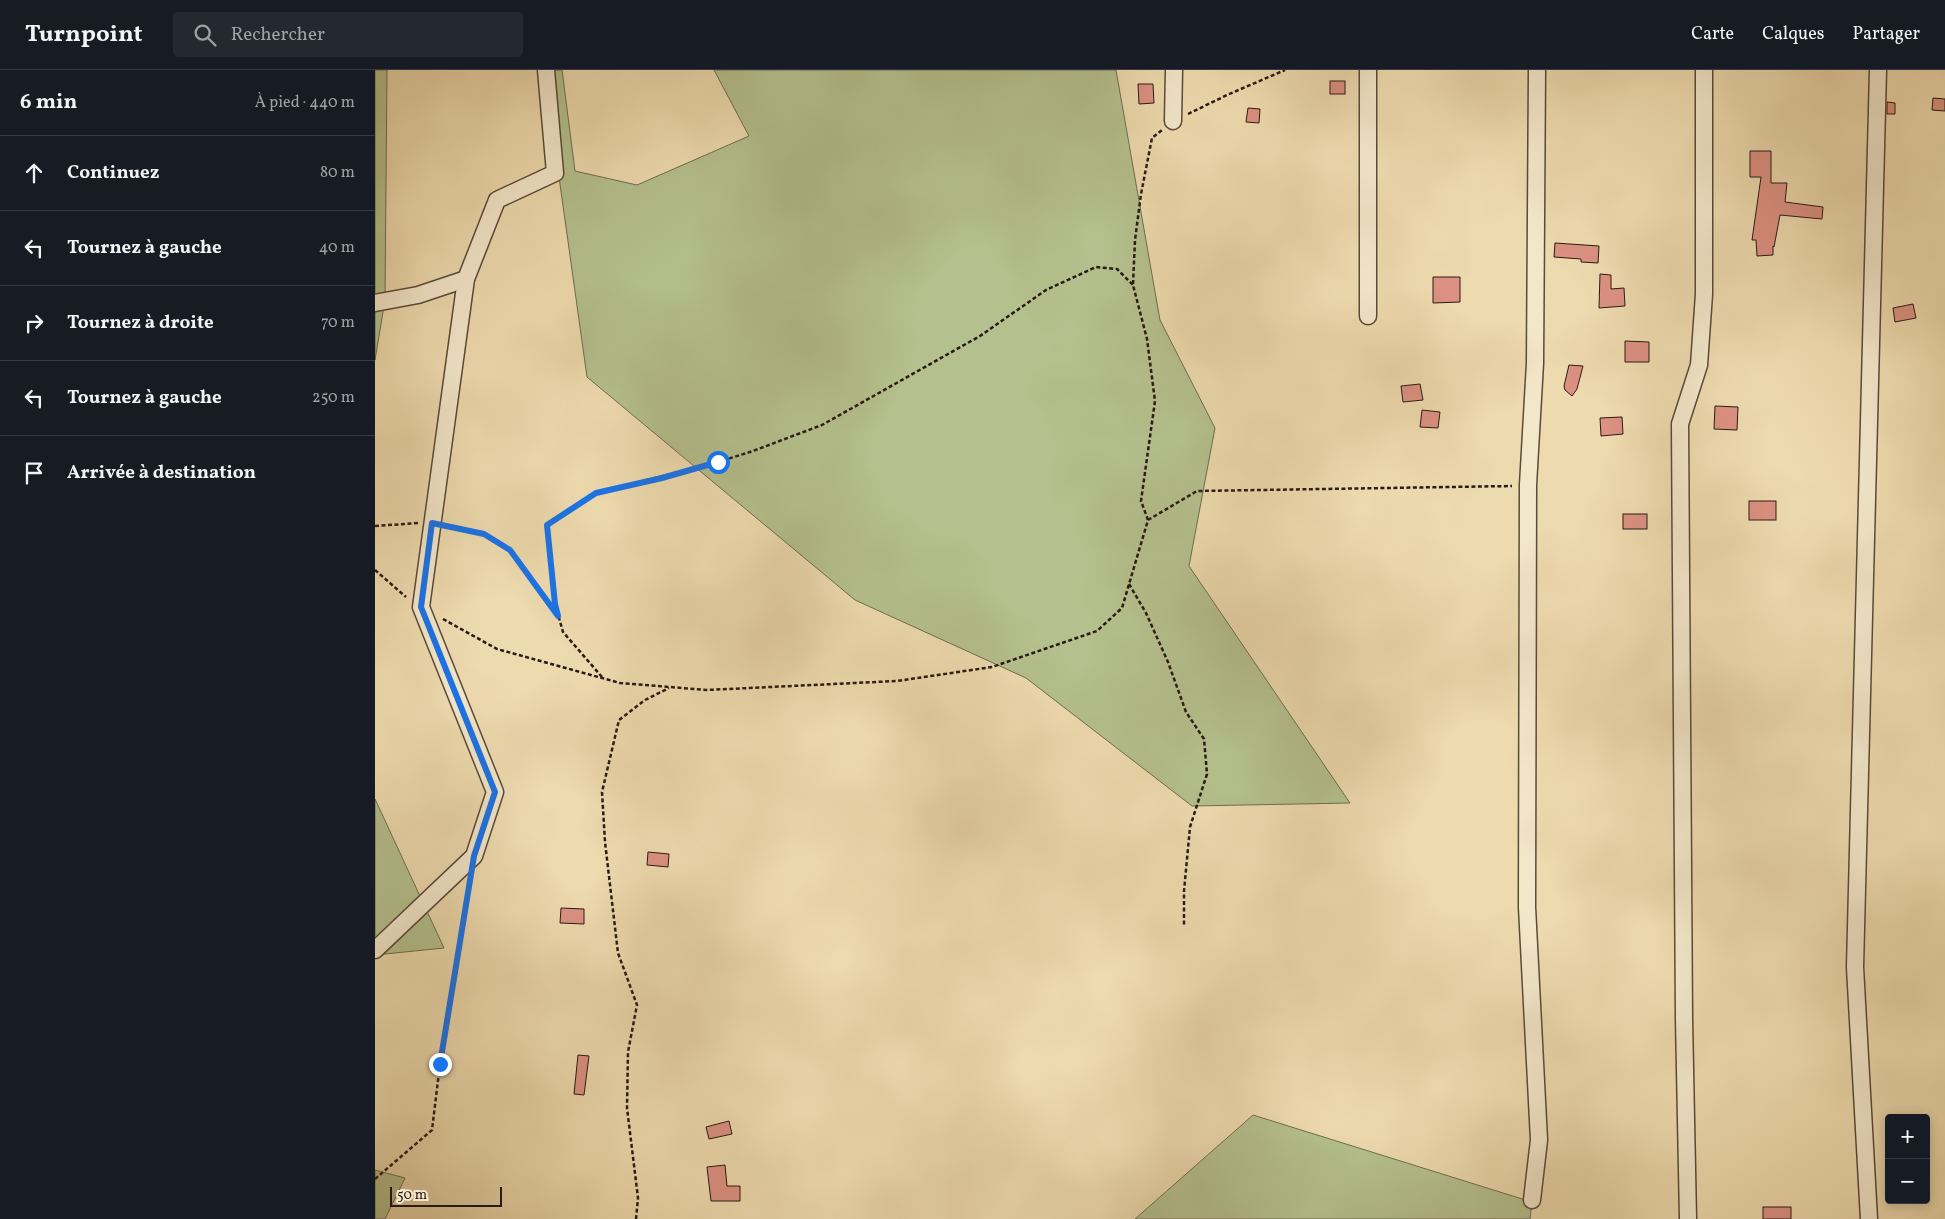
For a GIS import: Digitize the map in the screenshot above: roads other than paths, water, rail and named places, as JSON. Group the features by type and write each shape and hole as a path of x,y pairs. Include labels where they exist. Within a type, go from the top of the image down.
{"street":[{"path":"375,950 474,856 495,792 421,607 466,279 497,200 555,173 546,70"},
{"path":"1173,121 1174,70"},
{"path":"1368,70 1368,316"},
{"path":"1532,1200 1539,1140 1527,907 1528,486 1535,363 1537,70"},
{"path":"1688,1219 1684,1009 1680,424 1699,365 1700,356 1704,294 1704,70"},
{"path":"1869,1219 1855,967 1878,70"},
{"path":"375,303 418,295 466,279"}]}
